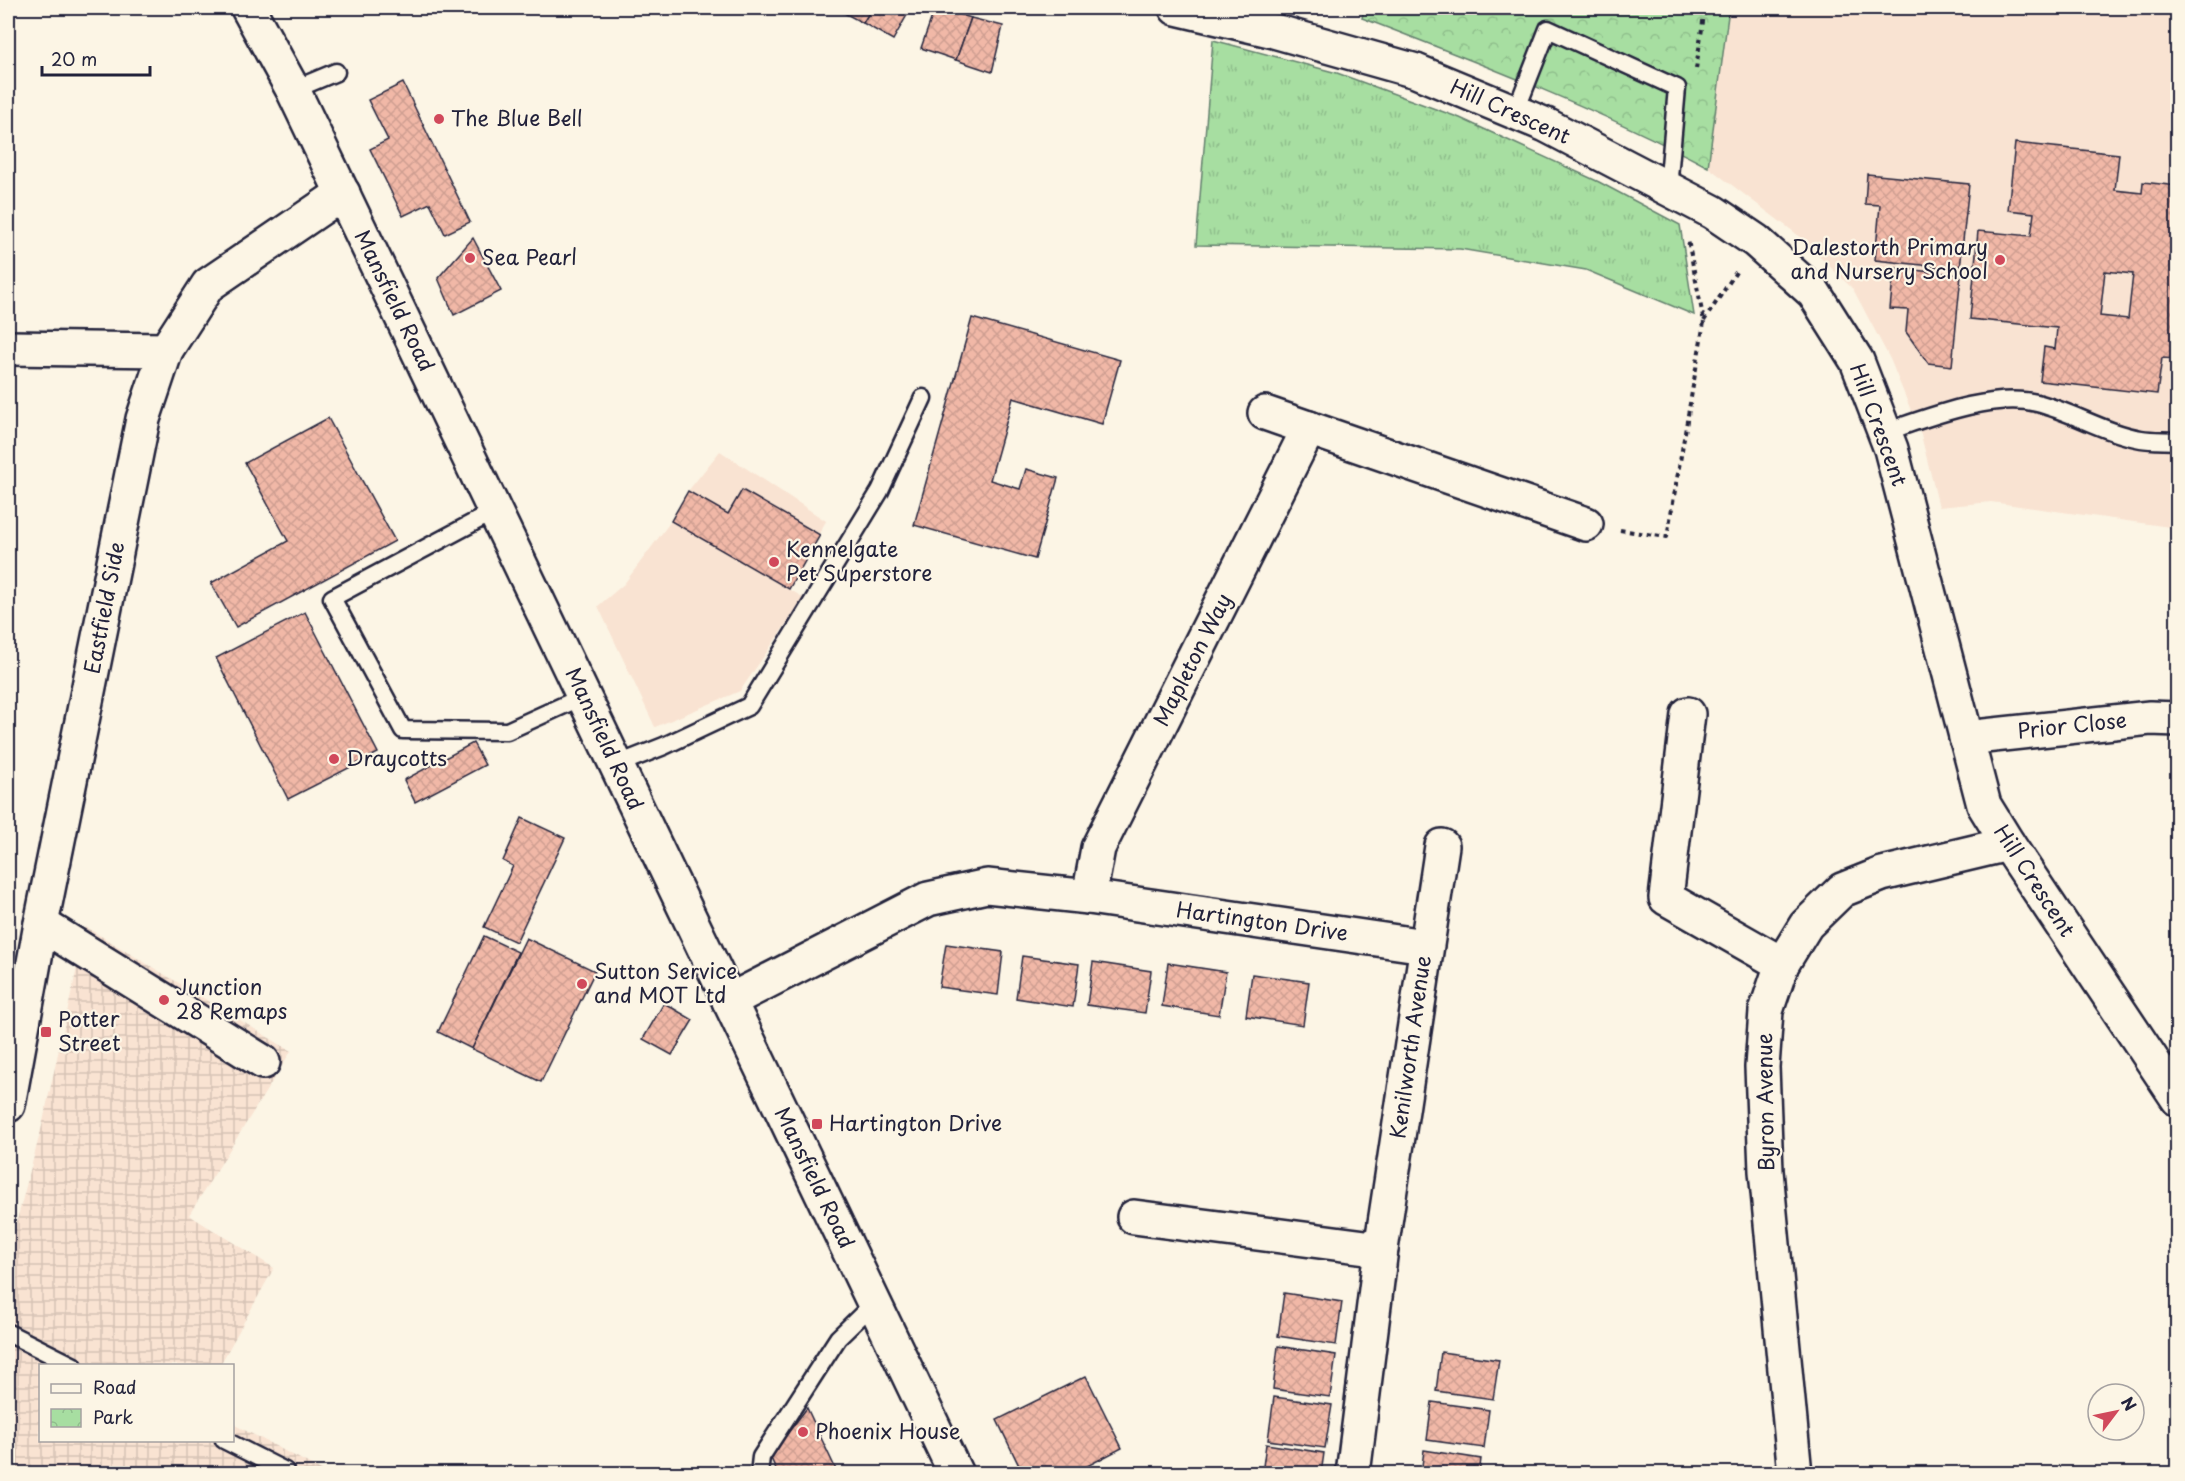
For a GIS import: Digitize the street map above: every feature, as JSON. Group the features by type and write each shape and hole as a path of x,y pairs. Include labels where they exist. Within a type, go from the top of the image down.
{"street":[{"name":"Mansfield Road","path":"248,8 293,90 956,1473"},
{"name":"Hill Crescent","path":"1176,8 1274,31 1416,71 1546,125 1713,212 1756,241 1814,293 1857,361 1891,449 1984,805 2178,1099"},
{"name":"Eastfield Side","path":"8,1105 15,1029 41,924 143,420 166,350 208,285 342,193"},
{"path":"8,348 166,350"},
{"path":"1265,413 1586,524"},
{"name":"Mapleton Way","path":"1089,897 1098,848 1309,428"},
{"path":"1688,714 1666,898 1782,964"},
{"name":"Prior Close","path":"1966,738 2150,718 2178,719"},
{"name":"Byron Avenue","path":"1796,1473 1766,1171 1762,1067 1766,1011 1782,964 1806,925 1842,890 1882,874 2008,844"},
{"name":"Kenilworth Avenue","path":"1353,1473 1381,1250 1425,946 1442,846"},
{"name":"Hartington Drive","path":"729,1001 928,899 987,886 1089,897 1425,946"},
{"path":"41,924 263,1062"},
{"path":"1134,1217 1381,1250"}],"lane":[{"path":"1515,113 1548,29 1677,88 1674,192"},
{"path":"293,90 336,72"},
{"path":"616,765 664,746 749,706 880,491 923,398"},
{"path":"1885,432 1944,412 2003,401 2034,402 2141,440 2178,441"},
{"path":"495,511 332,598 403,730 507,731 584,696"},
{"path":"759,1473 761,1457 837,1338 874,1303"},
{"path":"8,1333 72,1364"},
{"path":"228,1442 285,1471"}],"path":[{"path":"1586,524 1667,537 1704,321 1674,192"},
{"path":"1704,321 1756,241"}],"shaded area":[{"name":"Dalestorth Primary and Nursery School","path":"1729,8 2177,8 2177,528 1991,502 1939,507 1921,435 1890,359 1853,289 1794,232 1708,167"},
{"path":"720,451 826,521 789,589 804,598 740,691 655,727 598,606 624,584 671,521 688,491"},
{"path":"86,927 291,1051 189,1215 274,1268 221,1364 39,1364 39,1442 234,1442 234,1425 327,1473 8,1474 8,1248 42,1126"}],"green space":[{"path":"1364,8 1729,8 1708,167 1581,106 1494,69 1362,18"},
{"path":"1213,40 1337,73 1460,118 1599,182 1680,225 1694,315 1586,270 1460,249 1196,245"}],"building":[{"path":"835,8 872,8 863,23"},
{"path":"872,8 911,8 893,40 863,23"},
{"path":"935,8 971,18 956,60 921,48"},
{"path":"971,18 1003,26 992,72 956,60"},
{"path":"403,83 470,222 445,234 430,203 403,216 370,149 388,140 368,100"},
{"path":"2015,143 2119,154 2115,190 2142,193 2143,182 2178,186 2178,359 2162,358 2157,394 2040,381 2044,347 2055,349 2057,328 1970,319 1978,231 2031,236 2034,213 2008,210","holes":["2105,271 2133,274 2128,319 2100,316"]},
{"path":"1867,174 1969,184 1960,269 1875,260 1880,205 1865,204"},
{"name":"Sea Pearl","path":"473,238 501,291 454,315 438,278"},
{"path":"1894,268 1961,275 1952,366 1928,363 1906,332 1908,310 1890,309"},
{"path":"972,318 1120,360 1102,424 1013,398 990,480 1020,489 1026,469 1058,478 1035,559 914,525"},
{"path":"328,418 395,541 236,627 211,583 288,541 245,463"},
{"name":"Kennelgate Pet Superstore","path":"742,490 820,535 789,589 671,521 688,491 728,514"},
{"path":"305,612 378,753 288,799 216,658"},
{"path":"473,743 485,765 415,802 404,780"},
{"path":"522,818 565,838 516,942 484,927 513,866 503,861"},
{"path":"484,936 518,952 472,1049 438,1032"},
{"path":"526,938 595,971 541,1082 472,1049"},
{"path":"946,944 1003,952 998,995 939,987"},
{"path":"1022,956 1079,964 1073,1007 1016,998"},
{"path":"1093,962 1151,971 1145,1013 1087,1005"},
{"path":"1168,963 1226,972 1219,1015 1162,1006"},
{"path":"1252,974 1309,982 1303,1025 1246,1016"},
{"path":"664,1003 693,1020 672,1055 643,1039"},
{"path":"1284,1293 1342,1302 1336,1345 1278,1336"},
{"path":"1278,1346 1336,1355 1330,1397 1273,1389"},
{"path":"1441,1352 1499,1360 1493,1399 1436,1391"},
{"path":"1086,1376 1122,1448 1072,1474 1023,1474 997,1420"},
{"path":"1274,1397 1332,1405 1325,1448 1268,1440"},
{"path":"1432,1402 1489,1410 1484,1448 1427,1440"},
{"name":"Phoenix House","path":"807,1408 838,1474 778,1474 770,1456"},
{"path":"1266,1444 1324,1453 1321,1474 1262,1474"},
{"path":"1424,1450 1481,1459 1479,1474 1421,1474"}],"place":[{"name":"The Blue Bell","path":"439,119"},
{"name":"Sea Pearl","path":"470,258"},
{"name":"Dalestorth Primary and Nursery School","path":"2000,260"},
{"name":"Kennelgate Pet Superstore","path":"774,562"},
{"name":"Draycotts","path":"334,759"},
{"name":"Sutton Service and MOT Ltd","path":"582,984"},
{"name":"Junction 28 Remaps","path":"164,1000"},
{"name":"Potter Street","path":"46,1032"},
{"name":"Hartington Drive","path":"817,1124"},
{"name":"Phoenix House","path":"803,1432"}]}
